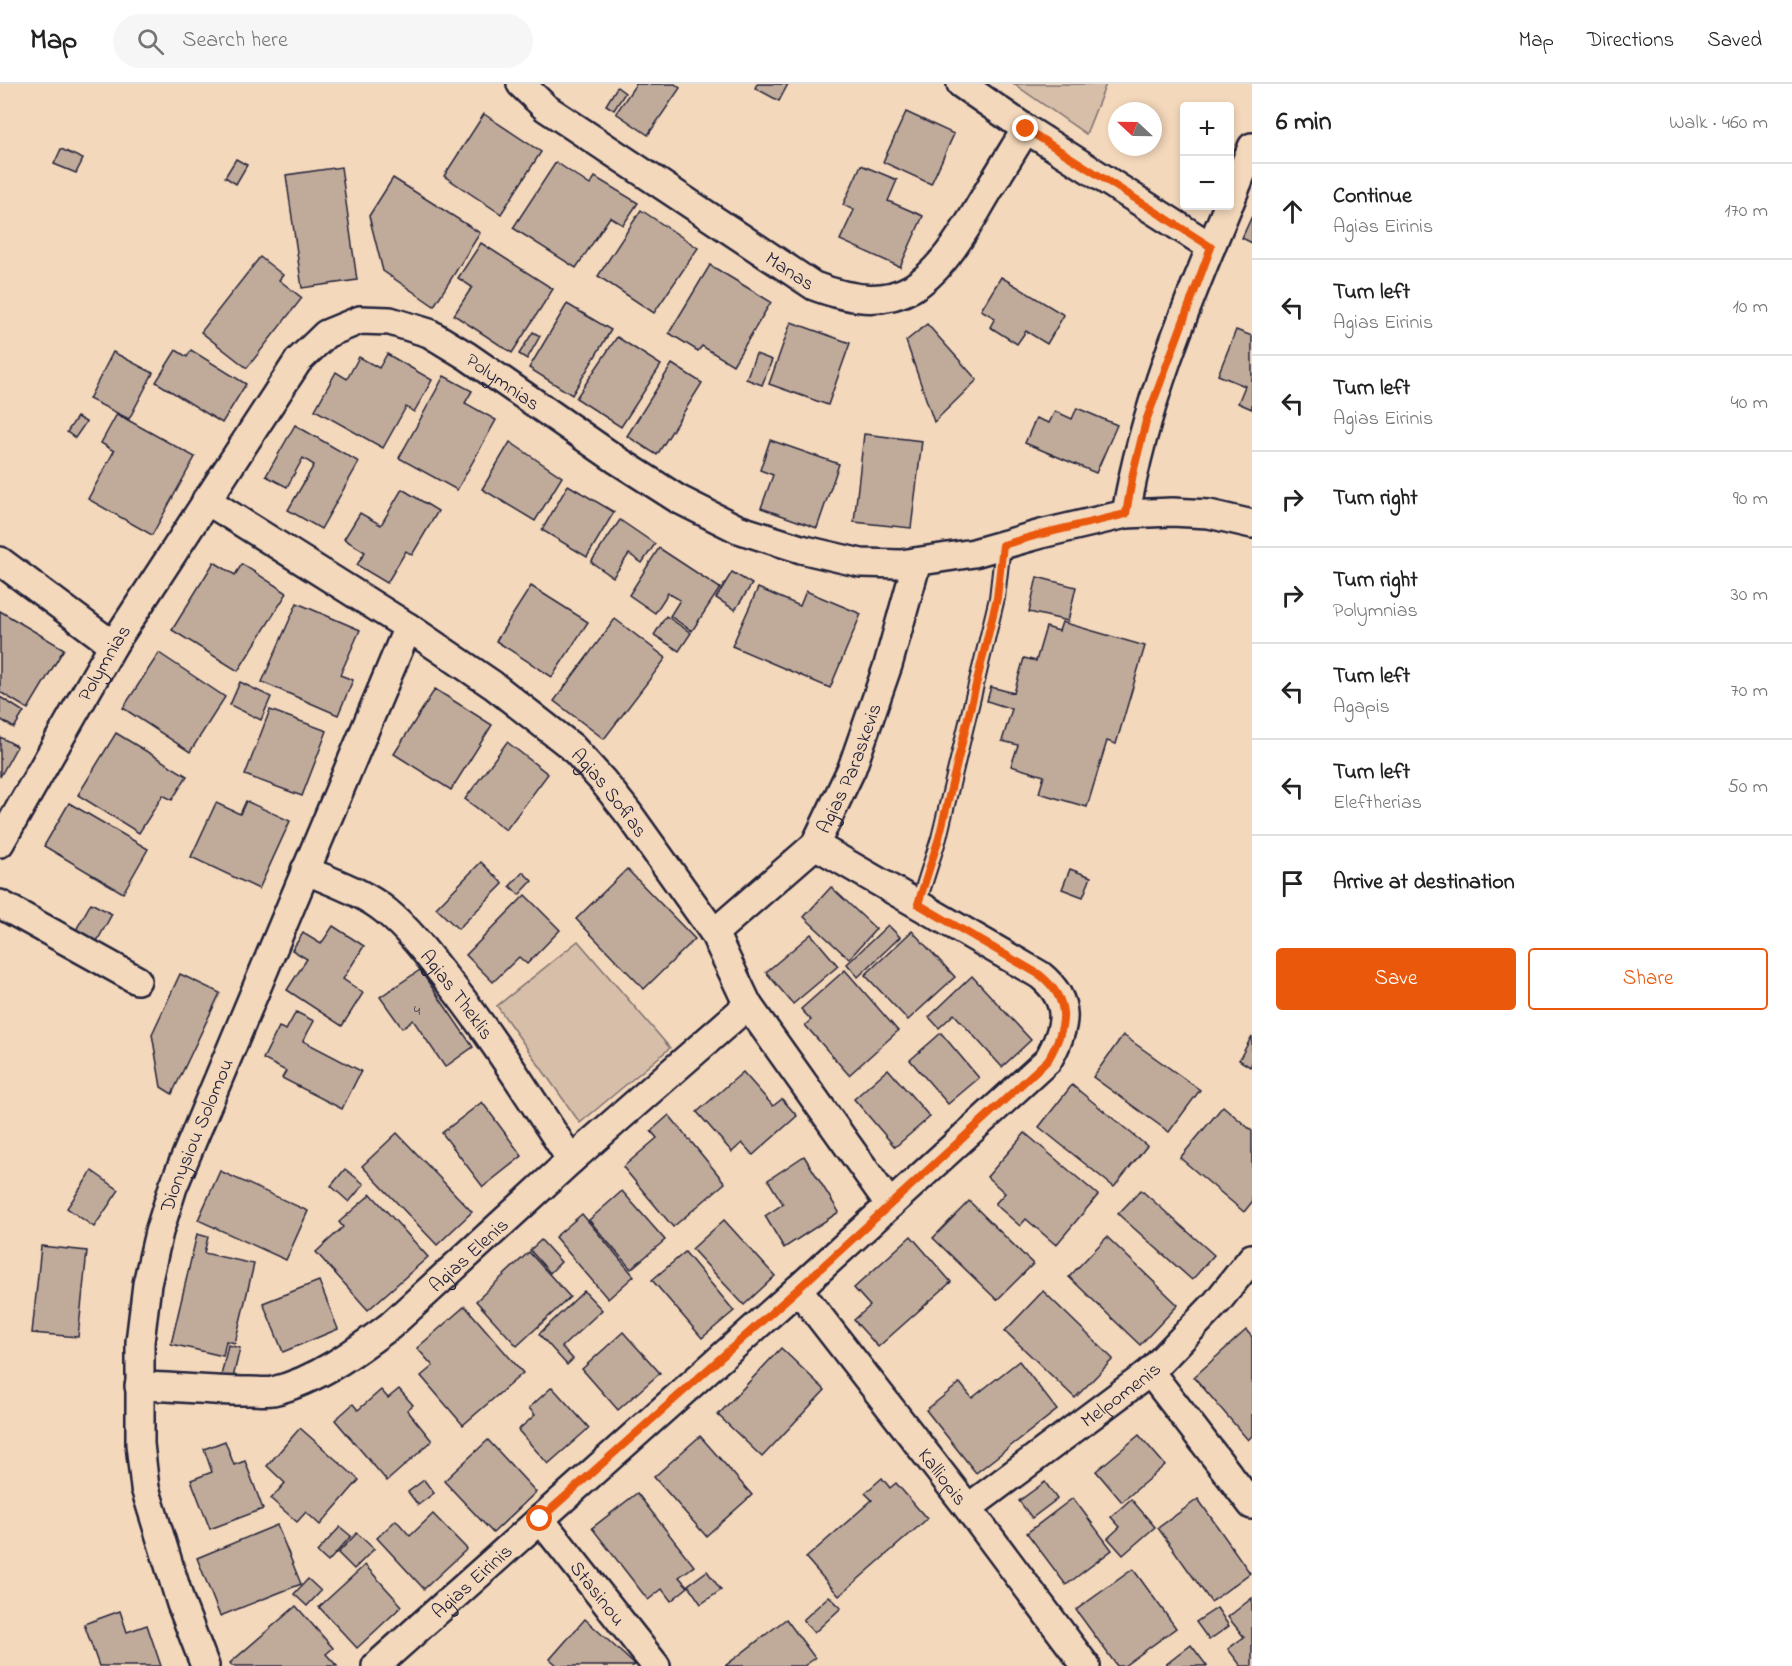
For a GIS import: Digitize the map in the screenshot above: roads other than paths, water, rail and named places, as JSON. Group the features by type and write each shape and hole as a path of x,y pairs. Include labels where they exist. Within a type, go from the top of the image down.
{"street":[{"name":"Manas","path":"521,84 546,108 814,286 840,296 867,300 895,296 914,288 935,272 958,241 1026,129"},
{"path":"961,84 1026,129 1211,247"},
{"path":"1234,192 1252,147"},
{"path":"1126,514 1146,421 1226,210"},
{"name":"Polymnias","path":"0,843 113,645 298,361 326,334 360,320 390,321 429,333 678,499 738,529 801,549 861,563 901,564 974,553 1126,514 1172,512 1209,514 1252,524"},
{"name":"Agias Sofias","path":"206,500 408,627 493,685 572,747 629,814 714,933 748,1005 890,1205"},
{"path":"0,561 113,645"},
{"name":"Agias Paraskevis","path":"714,933 815,845 852,768 864,736 888,665 917,562"},
{"name":"Dionysiou Solomou","path":"205,1666 181,1604 145,1488 140,1444 139,1386 140,1342 147,1284 159,1232 173,1187 408,627"},
{"name":"Agias Eirinis","path":"376,1666 890,1205 1048,1060 1060,1039 1064,1016 1060,999 1053,986 1040,975 815,845"},
{"name":"Agias Theklis","path":"305,870 363,895 385,910 409,932 498,1047 571,1160"},
{"path":"0,904 136,980"},
{"name":"Agias Elenis","path":"139,1386 173,1386 213,1391 272,1391 328,1368 358,1350 390,1326 571,1160 748,1005"},
{"name":"Melpomenis","path":"968,1508 1149,1371 1217,1302 1252,1258"},
{"name":"Kalliopis","path":"798,1289 968,1508 1086,1666"},
{"path":"1149,1371 1252,1505"},
{"name":"Stasinou","path":"540,1519 656,1666"}],"lane":[{"path":"918,904 939,838 997,598 1003,545"}]}
